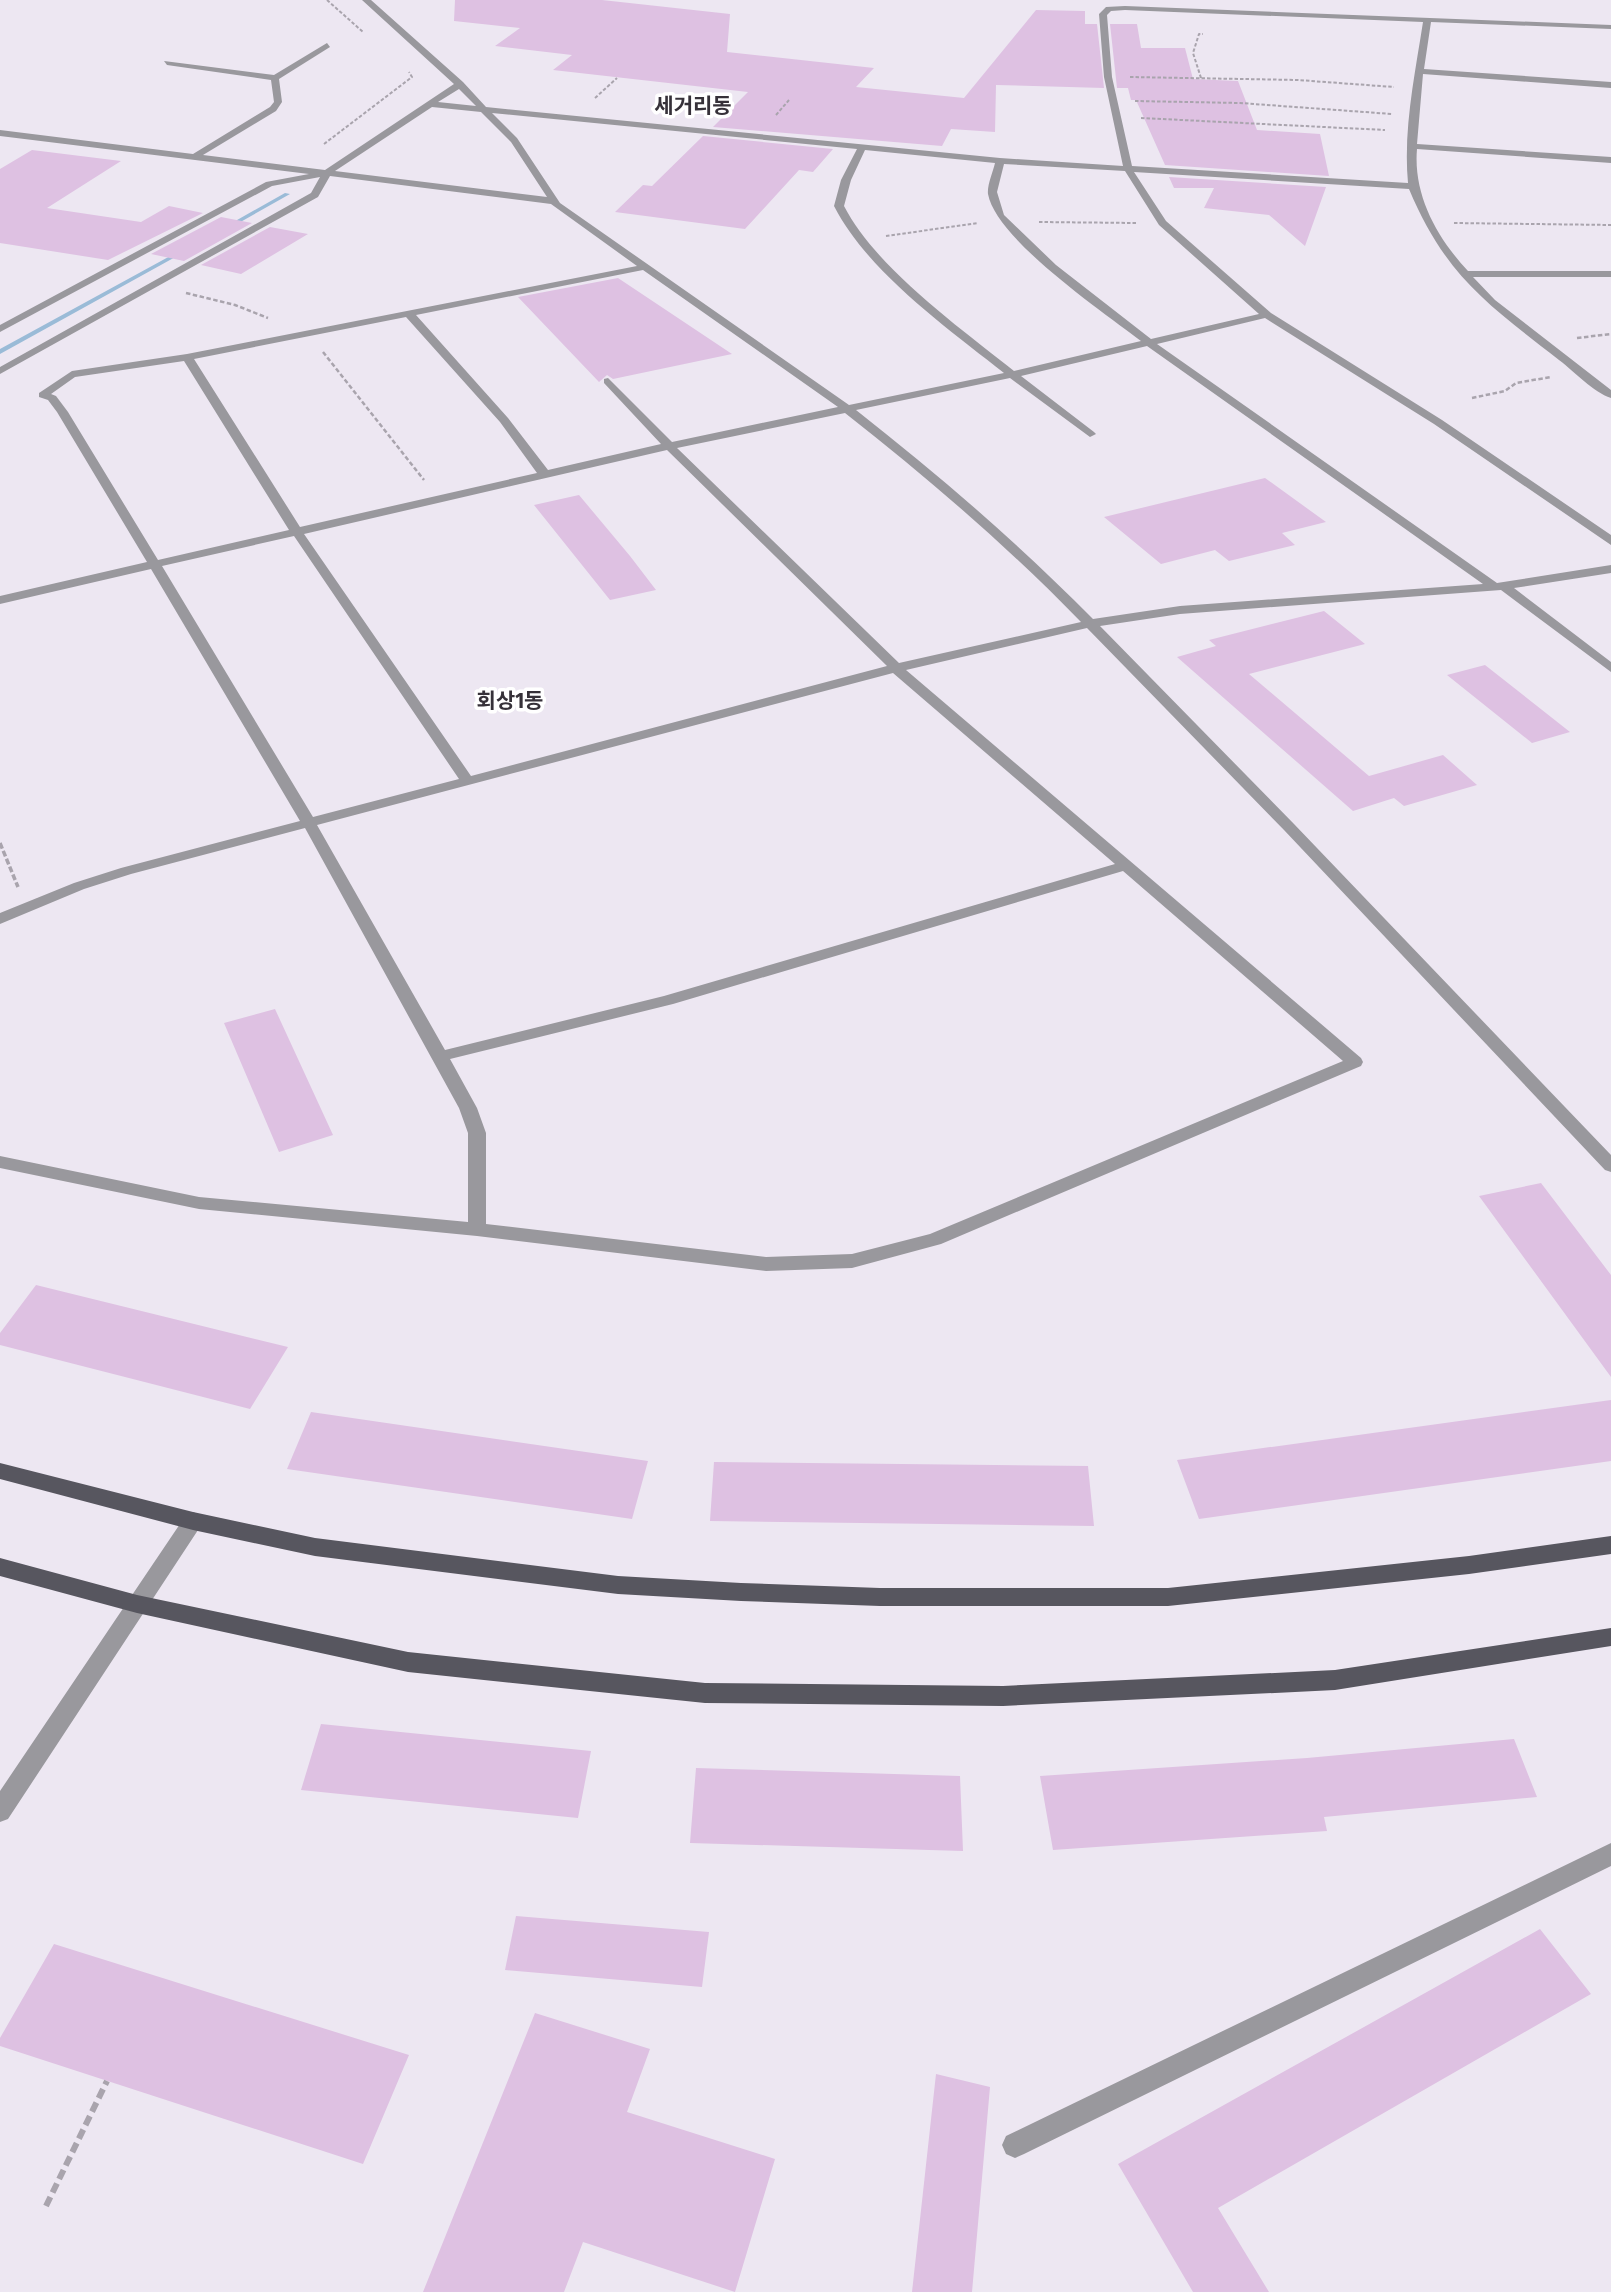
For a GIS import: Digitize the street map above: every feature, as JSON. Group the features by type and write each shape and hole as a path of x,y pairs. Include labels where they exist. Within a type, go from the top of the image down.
{"main road":[{"path":"0,1471 193,1521 315,1547 618,1585 880,1598 1168,1597 1493,1562 1611,1545"},
{"path":"0,1567 137,1604 408,1662 705,1693 1003,1696 1335,1680 1611,1637"}],"street":[{"path":"366,0 483,108 528,158 553,201 846,408 978,514 1092,623 1611,1166"},
{"path":"1611,27 1115,8 1102,15 1108,77 1128,169 1162,223 1267,315 1438,422 1611,541"},
{"path":"1427,20 1417,89 1413,186 1429,222 1441,246 1463,274 1491,302 1611,395"},
{"path":"167,63 275,78 327,45"},
{"path":"1421,71 1611,85"},
{"path":"194,157 272,109 278,102 275,78"},
{"path":"0,330 269,184 327,173 460,84"},
{"path":"430,104 1000,162 1413,186"},
{"path":"0,133 553,201"},
{"path":"1414,146 1611,160"},
{"path":"862,148 839,206 858,241 1010,375 1090,434"},
{"path":"1000,162 992,192 1000,216 1052,267 1148,342 1500,586 1611,668"},
{"path":"0,371 315,194 327,173"},
{"path":"477,1229 477,1133 468,1108 441,1056 155,565 62,412 51,398 43,395 72,374 187,357 645,267"},
{"path":"1463,274 1611,274"},
{"path":"409,314 504,421 545,475"},
{"path":"0,600 669,446 1010,375 1267,315"},
{"path":"187,357 297,532 467,780"},
{"path":"0,1161 199,1203 477,1229 766,1264 852,1261 935,1238 1355,1062 1123,866 896,668 669,446 608,381"},
{"path":"0,919 26,906 126,871 896,668 1092,623 1180,610 1500,586 1611,569"},
{"path":"441,1056 667,1000 1123,866"},
{"path":"0,1811 193,1521"},
{"path":"1015,2146 1611,1854"}],"path":[{"path":"327,0 364,33"},
{"path":"1201,78 1194,47 1199,34 1213,34"},
{"path":"288,169 400,89 412,77 402,66"},
{"path":"1108,77 1298,80 1417,89"},
{"path":"1113,101 1240,103 1417,116"},
{"path":"1117,117 1385,130"},
{"path":"1429,222 1611,225"},
{"path":"151,286 259,313 280,324 293,336"},
{"path":"306,334 340,370 440,500"},
{"path":"1472,398 1505,391 1516,383 1584,372"},
{"path":"0,843 26,906"},
{"path":"46,2206 107,2081"}],"building":[{"path":"455,0 602,0 730,14 727,52 874,68 856,87 964,98 1036,10 1085,11 1085,24 1097,24 1104,88 996,85 995,132 951,129 942,146 713,127 748,92 553,70 572,55 495,46 520,28 454,21"},
{"path":"1110,24 1137,24 1141,48 1185,48 1193,79 1238,81 1257,130 1320,134 1329,176 1165,165 1136,100 1131,100 1128,88 1117,88"},
{"path":"703,136 833,149 813,172 799,170 745,229 615,212 643,185 652,186"},
{"path":"32,150 121,161 47,208 141,222 169,206 203,213 108,260 0,243 0,169"},
{"path":"1169,177 1326,187 1305,246 1269,215 1204,208 1214,188 1174,188"},
{"path":"221,217 252,223 184,261 151,254"},
{"path":"270,227 308,234 241,274 201,265"},
{"path":"618,278 732,354 613,379 607,375 599,382 518,297"},
{"path":"1265,478 1326,522 1282,533 1295,545 1229,561 1215,550 1161,564 1104,517"},
{"path":"579,495 656,590 610,600 534,505"},
{"path":"1324,611 1365,644 1249,674 1369,776 1443,755 1477,785 1404,806 1394,798 1353,811 1177,657 1216,646 1209,640"},
{"path":"1485,665 1570,732 1532,743 1447,675"},
{"path":"275,1009 333,1135 279,1152 224,1023"},
{"path":"1541,1183 1611,1275 1611,1377 1479,1196"},
{"path":"36,1285 288,1347 250,1409 0,1345 0,1333"},
{"path":"1611,1400 1611,1461 1199,1519 1177,1460"},
{"path":"311,1412 648,1461 632,1519 287,1469"},
{"path":"714,1462 1088,1466 1094,1526 710,1521"},
{"path":"321,1724 591,1751 578,1818 301,1790"},
{"path":"1514,1739 1537,1797 1324,1817 1327,1831 1053,1850 1040,1776 1307,1758"},
{"path":"696,1768 960,1776 963,1851 690,1843"},
{"path":"516,1916 709,1932 702,1987 505,1970"},
{"path":"1540,1929 1591,1994 1218,2208 1269,2292 1193,2292 1118,2164"},
{"path":"54,1944 409,2055 363,2164 0,2046 0,2038"},
{"path":"535,2013 650,2049 627,2112 775,2159 735,2292 583,2242 564,2292 423,2292"},
{"path":"936,2074 990,2087 972,2292 912,2292"}],"waterway":[{"path":"226,228 287,194"},
{"path":"0,352 185,250"}],"district":[{"name":"세거리동","path":"693,106"},
{"name":"회상1동","path":"510,701"}]}
